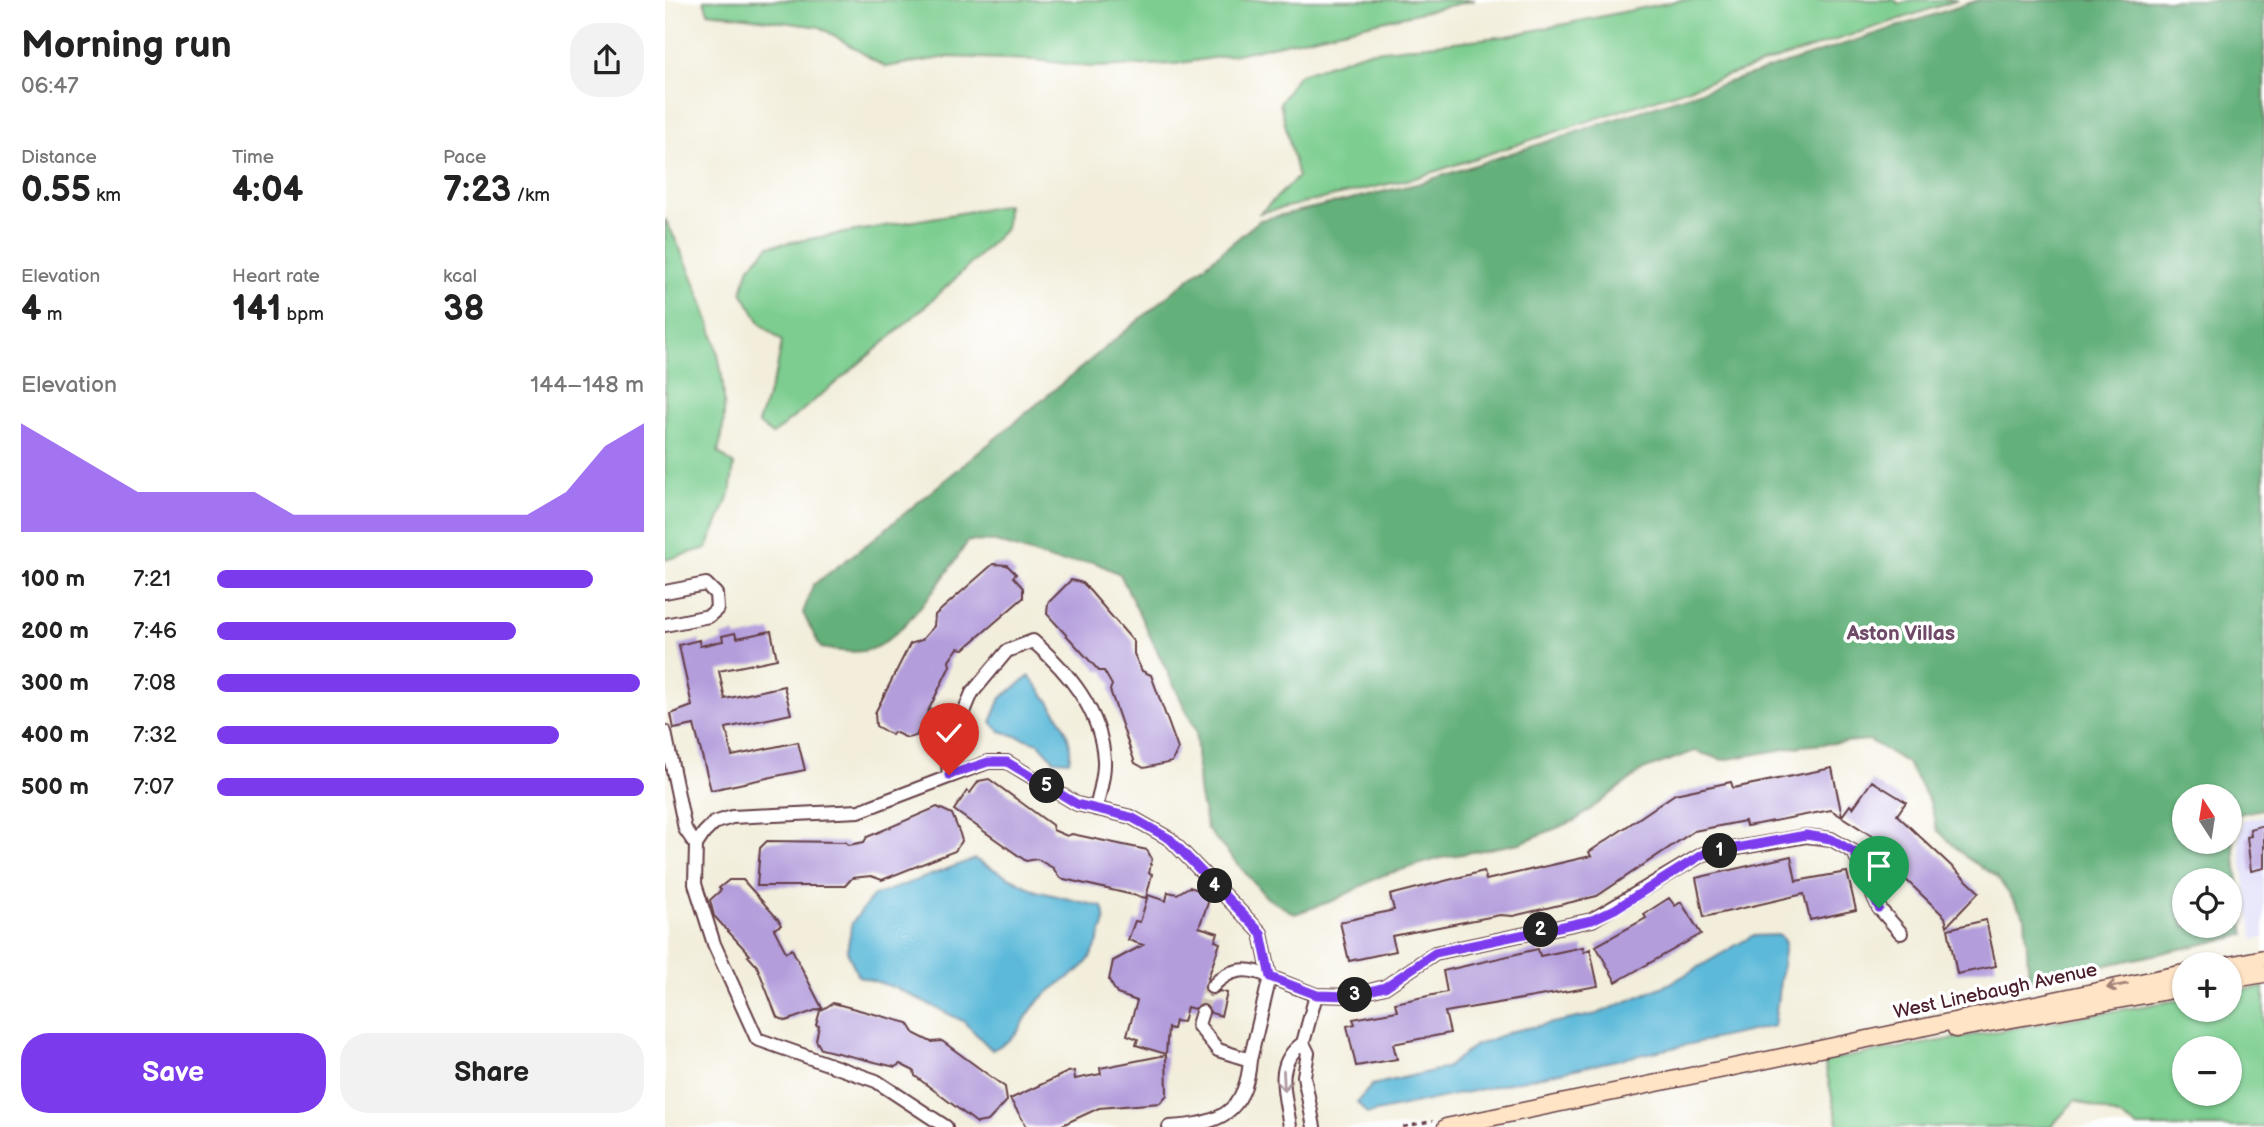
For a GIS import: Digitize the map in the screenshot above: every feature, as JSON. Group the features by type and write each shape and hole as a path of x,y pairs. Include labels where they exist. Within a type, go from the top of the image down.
{"main road":[{"path":"2242,962 2264,958"},
{"path":"2242,978 2264,974"},
{"name":"West Linebaugh Avenue","path":"1446,1127 2172,975"},
{"name":"West Linebaugh Avenue","path":"1815,1052 1869,1045 2172,990"}],"street":[{"path":"665,592 706,584 716,594 717,609 709,616 665,625"},
{"path":"949,775 947,752 972,693 1007,651 1033,641 1061,666 1082,693 1097,726 1104,761 1096,809"},
{"path":"665,732 685,829 695,845 695,884 710,932 757,1039 876,1081 946,1127"},
{"path":"695,845 714,823 722,819 744,815 852,813 988,762 1007,762 1077,804 1131,817 1170,839 1261,933 1270,977 1250,1060 1249,1078 1227,1114 1207,1125 1169,1127"},
{"path":"1212,988 1221,977 1234,970 1257,970 1317,995 1350,996 1385,987 1435,953 1592,920 1615,909 1703,854 1806,835 1831,839 1854,852 1879,908 1901,933"},
{"path":"1290,1127 1284,1068 1287,1057 1303,1043 1317,995"},
{"path":"1202,1012 1198,1025 1218,1050 1250,1060"},
{"path":"1303,1043 1308,1053 1305,1088 1314,1127"}],"shaded area":[{"path":"2264,816 2264,938 2253,939 2241,854 2243,820"}],"green space":[{"path":"704,0 1475,0 1237,54 1175,64 1091,67 1037,60 948,57 885,67 820,27 708,12"},
{"path":"1681,0 1895,0 1899,4 1911,0 1958,0 1415,178 1260,213 1298,177 1280,103 1298,75 1366,52 1507,36"},
{"path":"1979,0 2264,0 2264,809 2242,813 2242,784 2172,784 2172,854 2235,854 2236,868 2172,868 2172,938 2231,938 2029,982 2025,917 1997,877 1967,858 1937,830 1930,802 1907,763 1869,740 1802,746 1723,760 1695,751 1643,770 1576,820 1520,843 1441,858 1381,876 1335,900 1295,914 1267,898 1207,829 1199,791 1196,731 1120,574 1094,562 1058,562 996,542 968,541 916,612 880,645 859,652 821,648 803,613 813,585 870,542 1260,220 1417,184"},
{"path":"1007,205 1006,228 892,335 772,435 758,423 777,369 782,341 761,324 742,292 748,269 769,246"},
{"path":"665,219 690,272 712,332 724,394 718,452 734,465 730,494 707,548 665,560"},
{"path":"2242,912 2245,935 2242,936"},
{"path":"2264,987 2264,1127 2138,1127 2123,1118 2075,1100 2051,1127 1839,1127 1824,1061 2172,1001 2172,1022 2242,1022 2242,990"}],"water":[{"path":"1030,676 1059,716 1069,739 1069,761 1054,760 1039,743 1000,731 991,722 1001,698"},
{"path":"974,859 1036,891 1103,907 1105,914 1096,948 1090,958 1076,973 1040,1000 1017,1033 992,1050 963,1021 896,988 858,976 847,951 852,923 873,896"},
{"path":"1780,935 1785,943 1774,1026 1367,1114 1357,1102 1372,1085 1446,1068 1474,1046 1513,1031 1597,1014 1671,983 1752,936"}],"building":[{"path":"993,564 1007,565 1016,574 1013,577 1023,588 1023,598 964,649 958,648 949,661 950,666 916,736 907,738 894,732 892,735 876,726 875,713 910,644 922,640 934,626 935,615"},
{"path":"1071,580 1083,583 1134,642 1134,654 1142,671 1151,675 1178,749 1172,762 1144,768 1135,763 1110,690 1112,685 1104,671 1099,671 1047,614 1048,603"},
{"path":"771,631 777,659 719,671 725,699 784,686 791,714 726,728 732,756 798,742 805,770 711,790 694,725 674,729 671,714 692,706 679,645 699,640 700,646 723,641 722,636 735,633 737,638"},
{"path":"1832,768 1842,816 1850,805 1853,808 1872,781 1906,802 1897,815 1979,892 1947,926 1945,917 1878,853 1886,845 1831,810 1746,826 1745,821 1694,831 1597,896 1513,916 1500,915 1392,936 1396,951 1349,961 1340,922 1394,910 1390,895 1484,871 1486,880 1591,856 1589,852 1675,794 1731,782 1733,788"},
{"path":"989,779 1052,825 1053,830 1067,836 1072,834 1147,850 1152,859 1149,873 1152,874 1146,898 1060,878 1053,868 1037,859 1026,861 954,810 967,791 970,793 979,781"},
{"path":"937,807 952,814 962,841 955,851 882,880 871,876 852,878 845,886 757,886 760,848 767,841 845,842 849,845 864,842 867,837"},
{"path":"2264,825 2264,868 2251,871 2247,837 2251,836 2250,829"},
{"path":"1791,856 1796,881 1847,872 1856,910 1810,920 1804,894 1704,917 1696,878"},
{"path":"729,880 743,880 778,919 781,925 774,929 786,952 792,949 822,1008 786,1021 777,1017 757,966 714,916 710,900 721,890 719,888"},
{"path":"1189,887 1202,891 1208,903 1199,927 1218,933 1215,941 1220,943 1204,990 1210,996 1220,991 1227,993 1221,1016 1211,1013 1204,1004 1194,1009 1187,1007 1183,1022 1175,1021 1173,1029 1168,1028 1166,1054 1136,1045 1138,1039 1127,1035 1137,1001 1117,994 1109,980 1113,961 1143,945 1128,940 1135,921 1140,922 1148,895 1166,901 1168,892 1177,894"},
{"path":"1669,898 1675,906 1681,902 1701,934 1616,982 1596,946 1646,918 1644,914"},
{"path":"1986,920 1996,966 1957,974 1948,929"},
{"path":"1583,947 1584,952 1590,949 1598,986 1445,1012 1450,1033 1393,1044 1397,1059 1356,1066 1347,1026 1355,1024 1353,1019 1397,1011 1395,1003 1447,992 1443,971 1538,949 1540,956"},
{"path":"833,1003 908,1023 915,1034 931,1042 942,1041 1005,1087 1007,1101 988,1121 977,1123 915,1076 914,1071 900,1064 895,1067 821,1049 816,1040 819,1026 816,1025 820,1011"},
{"path":"1166,1055 1167,1095 1160,1103 1099,1108 1058,1127 1027,1127 1010,1099 1068,1072 1074,1071 1075,1079 1101,1074 1100,1068"}],"tunnel":[{"path":"1202,1012 1212,987"}],"district":[{"name":"Aston Villas","path":"1901,633"}],"route":[{"path":"949,775 978,764 1007,762 1077,804 1131,817 1170,839 1261,933 1270,977 1317,995 1350,996 1385,987 1435,953 1592,920 1615,909 1703,854 1806,835 1831,839 1854,852 1879,908"}]}
